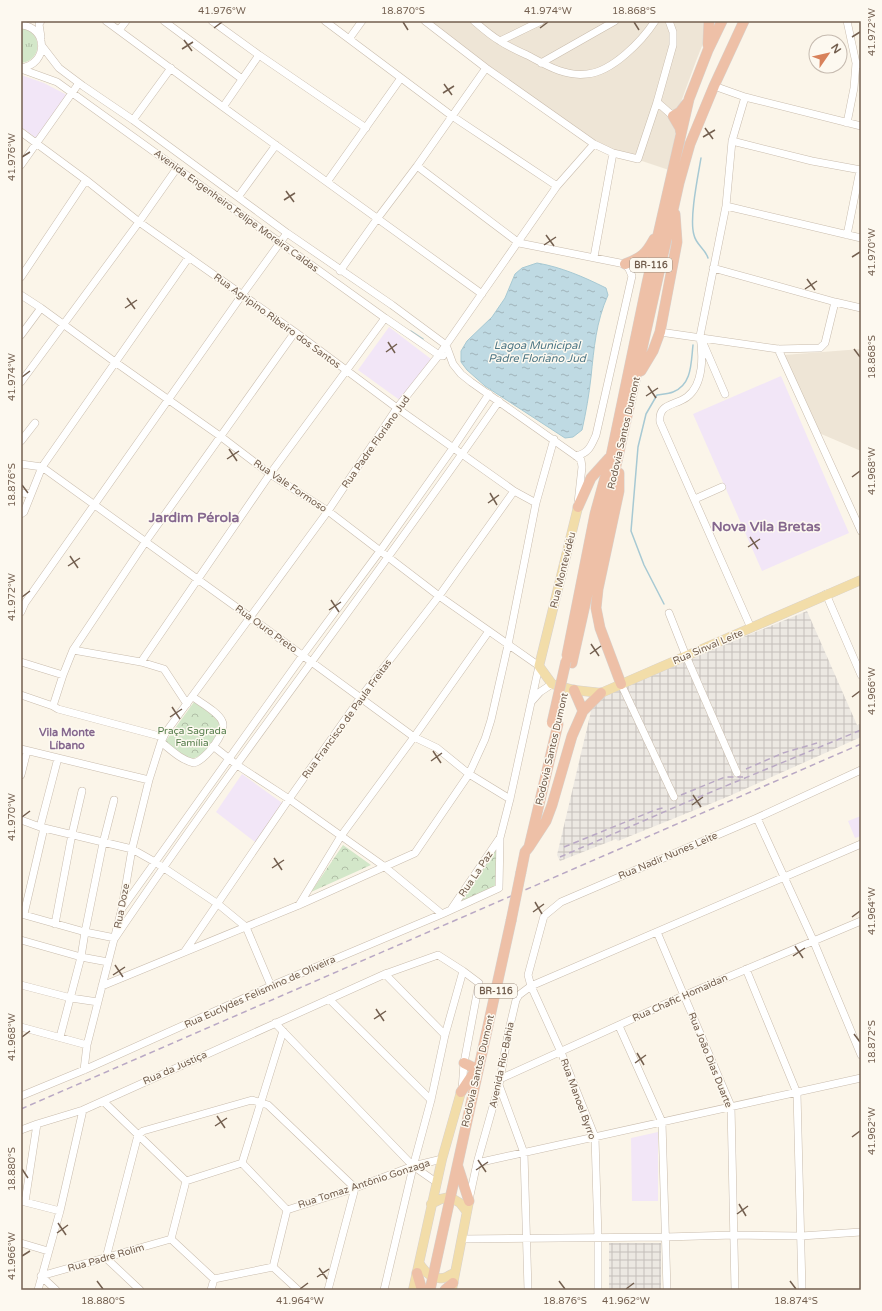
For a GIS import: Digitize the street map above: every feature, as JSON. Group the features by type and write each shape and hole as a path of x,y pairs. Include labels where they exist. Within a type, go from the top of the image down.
{"highway":[{"path":"708,50 710,21"},
{"name":"Rodovia Santos Dumont","path":"430,1290 527,849 523,847 569,662 615,454 660,227 689,99 708,50 722,21"},
{"name":"Rodovia Santos Dumont","path":"569,662 595,514 615,454 636,382 674,202 690,144 714,86 744,21"},
{"path":"699,75 705,81 714,86"},
{"path":"681,136 680,128 673,116 683,110 689,99"},
{"path":"636,382 653,351 660,332 677,242 674,202"},
{"path":"626,264 644,256 660,227"},
{"path":"578,507 591,478 615,454"},
{"path":"615,454 619,491 598,589 596,608 600,628 621,684"},
{"path":"578,507 583,504 589,504 594,508 595,514"},
{"path":"574,690 583,712"},
{"path":"527,849 546,821 572,736 583,712 601,693"},
{"path":"461,1092 479,1065 464,1063"},
{"path":"457,1165 469,1201"},
{"path":"418,1268 422,1290"}],"main road":[{"name":"Rua Montevidéu","path":"539,666 578,507"},
{"name":"Rua Sinval Leite","path":"601,693 861,580"},
{"name":"Rua Vale Formoso","path":"539,666 552,684"},
{"path":"552,684 574,690 601,693"},
{"path":"413,1290 436,1182 461,1092"},
{"path":"431,1204 440,1199 450,1197 460,1203 467,1212"},
{"name":"Avenida Rio-Bahia","path":"451,1288 469,1201"},
{"path":"418,1268 433,1277 443,1278 454,1273"}],"street":[{"path":"41,21 39,24 41,43"},
{"path":"106,21 223,108 482,294"},
{"path":"119,30 126,21"},
{"path":"164,21 242,79"},
{"path":"212,21 366,128"},
{"path":"326,21 452,116 557,186"},
{"path":"350,39 362,21"},
{"path":"425,21 486,68 594,144 613,153 638,159 658,102 673,45 673,32 669,21"},
{"path":"474,21 500,41 552,69 571,74 588,74 601,70 624,56 646,35 655,21"},
{"path":"500,41 541,21"},
{"path":"541,63 615,21"},
{"path":"847,21 859,64 847,123"},
{"name":"Avenida Engenheiro Felipe Moreira Caldas","path":"22,23 32,28 37,33 41,43 59,68 340,271 392,305 446,345"},
{"name":"Avenida Engenheiro Felipe Moreira Caldas","path":"21,69 27,68 38,59 41,53 41,43"},
{"path":"223,108 259,55"},
{"path":"132,120 171,68"},
{"path":"340,271 417,166 486,68"},
{"name":"Avenida Engenheiro Felipe Moreira Caldas","path":"21,69 57,82 280,244 385,318 439,355 449,356"},
{"path":"327,182 401,78"},
{"path":"21,165 79,83"},
{"path":"714,86 745,97 861,126"},
{"path":"745,97 732,141 726,206 700,336 702,352 700,373 695,387 687,397 663,409 660,415 660,422 751,628"},
{"path":"658,102 673,116"},
{"name":"Rua Agripino Ribeiro dos Santos","path":"21,132 86,180 139,222 295,332 397,408 514,491 536,503"},
{"path":"732,141 812,161 861,170 847,235"},
{"name":"Rua Padre Floriano Jud","path":"162,739 328,511 397,408 439,355 519,243 557,186 594,144"},
{"path":"238,197 276,145"},
{"path":"594,257 613,153"},
{"path":"417,166 519,243 626,264 630,269 632,276 596,435 590,448 583,454 576,456 554,439 471,382 461,374 453,364 446,345"},
{"path":"21,382 139,222 176,168"},
{"path":"21,277 86,180"},
{"path":"726,206 861,238"},
{"path":"21,612 23,602 287,233"},
{"path":"21,514 24,512 42,466 189,257"},
{"path":"713,268 861,308"},
{"name":"Rua Vale Formoso","path":"21,295 169,399 270,474 328,511 439,596 539,666"},
{"path":"660,332 700,336 778,349 820,348 825,342 835,302"},
{"path":"21,335 41,308"},
{"path":"141,662 270,474 385,318"},
{"path":"53,706 73,650 146,541 295,332"},
{"path":"700,336 725,394"},
{"path":"778,349 861,531"},
{"path":"122,908 302,656 454,448 489,394"},
{"path":"58,758 22,914 85,932 115,938 163,867 463,454 499,401"},
{"path":"21,441 36,423"},
{"path":"102,986 299,905 415,853 469,774 485,739 508,645 536,503 554,439"},
{"name":"Rua Montevidéu","path":"576,456 581,460 582,467 578,507"},
{"path":"21,464 42,466"},
{"name":"Rua Ouro Preto","path":"42,466 414,737 437,748 469,774 510,799"},
{"path":"695,499 722,487"},
{"name":"Rua Francisco de Paula Freitas","path":"185,952 289,799 361,697 439,596 514,491"},
{"path":"21,493 31,494"},
{"path":"826,594 861,675"},
{"path":"668,613 737,773"},
{"path":"299,905 341,836 414,737 489,631"},
{"path":"73,650 141,662 164,669 187,704"},
{"path":"21,662 63,675"},
{"name":"Rua Montevidéu","path":"499,888 500,838 539,666"},
{"path":"532,702 540,692 552,684"},
{"path":"621,684 674,797"},
{"path":"21,695 58,709 162,739 182,759 187,762 194,763 199,762 213,746 223,729 224,724 218,715 193,697"},
{"name":"Rua Doze","path":"84,1070 87,1045 122,908 132,849 149,780 162,739"},
{"path":"213,746 237,765 289,799 385,867 442,914"},
{"path":"21,775 24,750 149,780"},
{"name":"Rua Nadir Nunes Leite","path":"532,986 528,975 544,916 561,902 757,818 861,770"},
{"path":"55,924 72,834 82,791"},
{"path":"60,1037 81,957 103,842 114,800"},
{"path":"757,818 813,940 861,1055"},
{"path":"21,820 42,827 132,849 163,867 218,904 246,927 271,986"},
{"name":"Rua La Paz","path":"452,909 500,838"},
{"name":"Avenida Rio-Bahia","path":"469,1201 477,1163 500,1082 508,1034 516,1000 519,995 532,986 861,844"},
{"name":"Rua Euclydes Felismino de Oliveira","path":"21,1096 84,1070 271,986 442,914 499,888"},
{"name":"Rua Chafic Homaidan","path":"500,1082 561,1052 683,996 861,921"},
{"name":"Rua João Dias Duarte","path":"657,932 731,1106 735,1290"},
{"path":"21,940 81,957 108,962"},
{"name":"Rua da Justiça","path":"21,1130 83,1110 385,974 438,955 463,971"},
{"path":"746,969 798,1093 802,1290"},
{"path":"384,1290 413,1166 431,1100 445,1034 463,971 479,984 464,1063 461,1092"},
{"path":"385,974 445,1034"},
{"path":"21,985 71,998 98,1002"},
{"name":"Rua Manoel Byrro","path":"532,986 561,1052 595,1137 598,1290"},
{"path":"329,999 431,1100"},
{"path":"275,1023 413,1166 436,1182"},
{"path":"619,1026 662,1122 667,1290"},
{"path":"21,1027 87,1045"},
{"path":"242,1163 283,1031"},
{"path":"477,1163 861,1078"},
{"path":"500,1082 524,1153 528,1239 528,1290"},
{"path":"140,1290 106,1258 138,1135 143,1131 252,1100 268,1106 355,1188 328,1290"},
{"path":"103,1101 186,1181"},
{"path":"38,1290 60,1211 83,1110"},
{"path":"36,1124 23,1201 60,1211"},
{"name":"Rua Tomaz Antônio Gonzaga","path":"287,1210 355,1188 413,1166 442,1159"},
{"path":"186,1181 242,1163"},
{"path":"242,1163 287,1210 273,1267"},
{"path":"186,1181 171,1240 214,1278"},
{"path":"462,1239 666,1237 734,1234 801,1236 861,1232"},
{"name":"Rua Padre Rolim","path":"41,1276 171,1240"},
{"path":"21,1243 48,1251"},
{"path":"214,1278 273,1267"},
{"path":"273,1267 298,1290"},
{"path":"41,1276 56,1290"},
{"path":"212,1290 214,1278"}],"shaded area":[{"path":"423,21 712,21 681,102 669,170 627,156 608,153"},
{"path":"21,75 44,83 67,95 36,138 21,127"},
{"path":"389,327 431,359 401,401 358,370"},
{"path":"861,349 861,451 819,433 784,355"},
{"path":"781,376 849,533 762,571 693,414"},
{"path":"807,611 857,725 861,724 861,737 727,797 618,841 616,839 560,861 557,855 592,707 602,695"},
{"path":"242,774 285,805 259,845 216,812"},
{"path":"861,816 861,836 855,838 848,821"},
{"path":"658,1132 658,1201 632,1201 631,1138"},
{"path":"609,1243 661,1243 661,1290 609,1290"}],"green space":[{"path":"21,28 28,30 33,34 38,46 33,57 28,61 21,63"},
{"name":"Praça Sagrada Família","path":"194,702 219,719 220,729 204,752 195,758 189,759 165,742"},
{"path":"343,845 371,865 311,892"},
{"path":"498,845 497,885 458,904"}],"water":[{"name":"Lagoa Municipal Padre Floriano Jud","path":"537,263 564,270 589,280 606,288 608,295 596,335 582,430 573,437 565,438 485,386 467,370 461,362 461,351 467,341 492,317 505,298 515,274 522,268"}],"waterway":[{"path":"701,158 694,197 693,228 695,238 708,258"},
{"path":"411,331 423,339"},
{"path":"664,604 644,565 631,531 638,447 646,414 657,395 671,393 679,389 687,379 691,366 693,345"}],"railway":[{"path":"560,857 687,802 861,730"},
{"path":"746,769 783,753 817,743"},
{"path":"21,1109 861,744"},
{"path":"681,795 725,777 743,777"},
{"path":"564,847 655,810 666,807"}],"district":[{"name":"Jardim Pérola","path":"194,517"},
{"name":"Nova Vila Bretas","path":"766,526"},
{"name":"Vila Monte Líbano","path":"67,738"}]}
